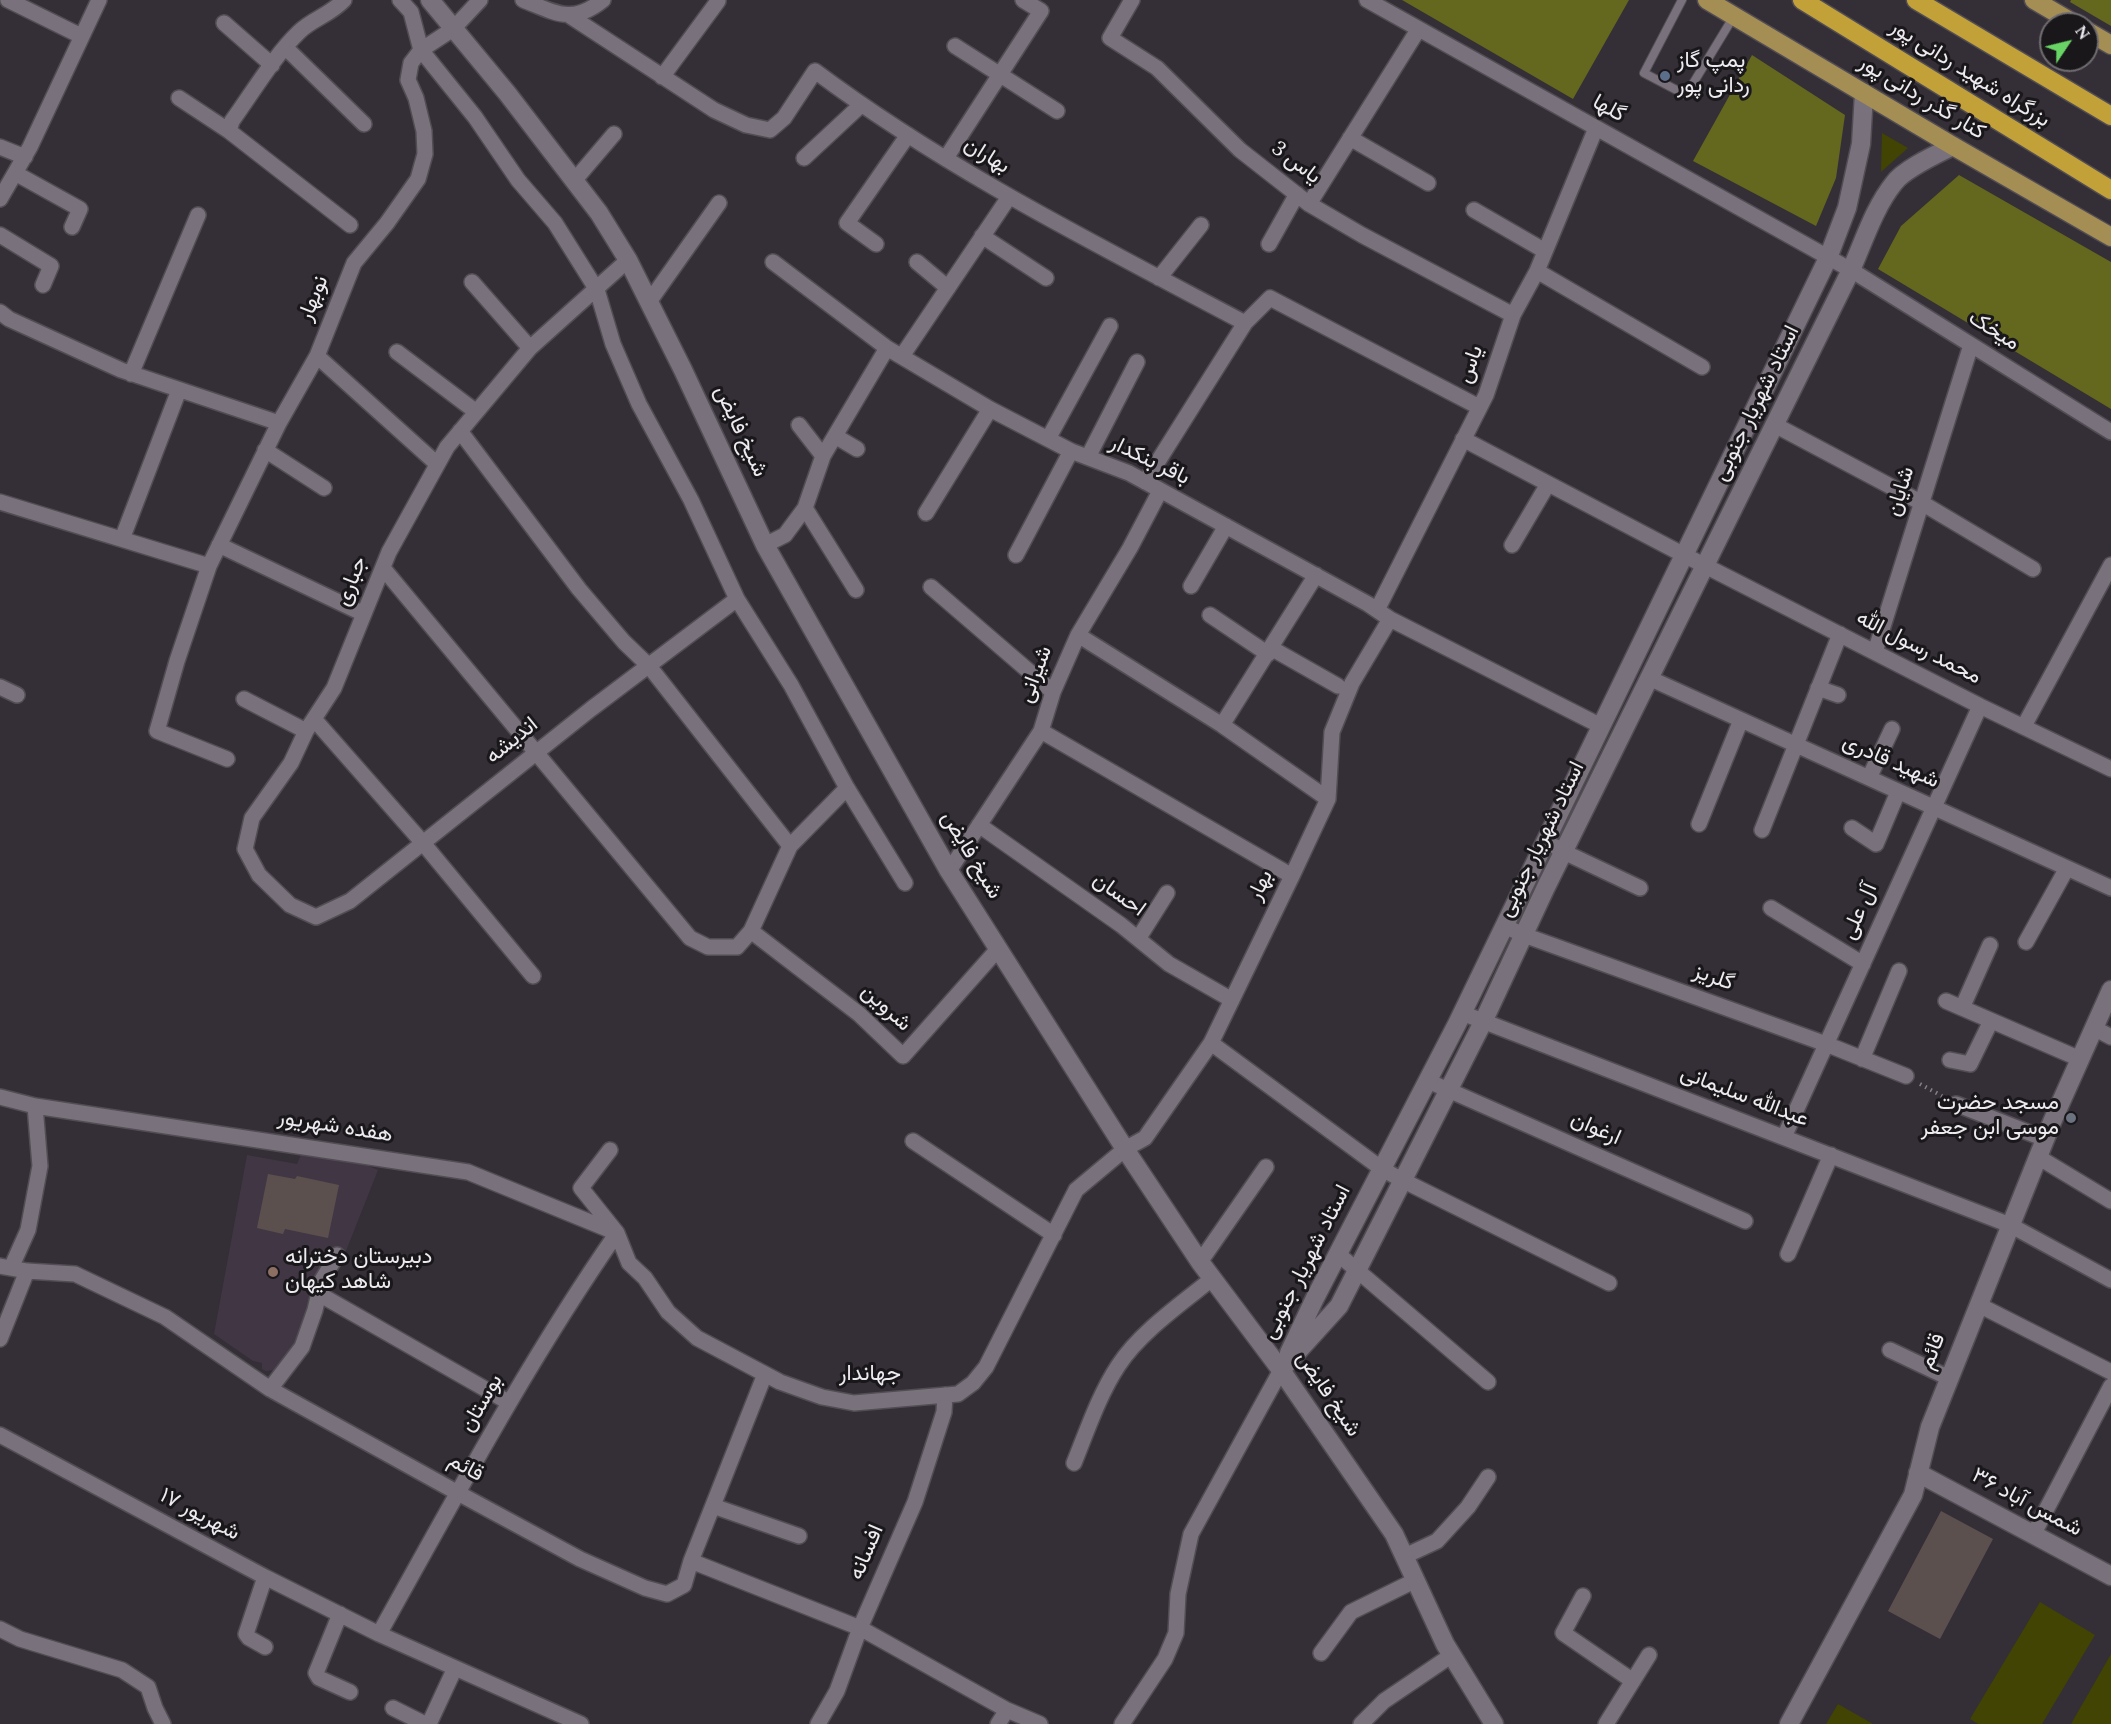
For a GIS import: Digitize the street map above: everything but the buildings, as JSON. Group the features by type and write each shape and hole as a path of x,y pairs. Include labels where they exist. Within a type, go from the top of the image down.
{"highway":[{"name":"بزرگراه شهید ردانی پور","path":"1802,0 2111,190"},
{"name":"بزرگراه شهید ردانی پور","path":"1916,0 2111,116"}],"main road":[{"name":"کنار گذر ردانی پور","path":"1707,0 2111,237"},
{"path":"2044,3 2057,12"}],"street":[{"path":"8,0 81,36"},
{"path":"0,199 25,157 99,0"},
{"path":"229,131 232,121 272,65 300,31 334,10 344,0"},
{"path":"400,0 411,12 421,50 475,117 518,180 555,223 597,290 613,344 639,404 692,500 737,599 791,685 846,788 905,883"},
{"name":"شیخ فایض","path":"430,0 507,93 599,213 628,260 765,545 949,871 1125,1149 1200,1262 1281,1370 1394,1534 1452,1655 1494,1724"},
{"path":"421,50 453,29 480,0"},
{"name":"بهاران","path":"523,0 557,14 570,16 714,110 746,125 771,130 784,118 815,71 861,105 1009,197 1245,323"},
{"path":"570,16 594,8 603,0"},
{"path":"946,158 1041,11 1023,0"},
{"name":"یاس 3","path":"1132,0 1110,38 1157,68 1240,150 1309,204 1362,235 1513,315"},
{"name":"گلها","path":"1367,0 1851,270"},
{"path":"662,77 718,1"},
{"path":"224,23 272,65"},
{"path":"1309,204 1418,30"},
{"path":"955,46 1057,111"},
{"path":"286,48 364,124"},
{"name":"نوبهار","path":"227,759 157,731 208,566 279,423 317,356 354,263 387,223 418,179 425,154 424,131 416,98 408,80 411,63 421,50"},
{"name":"استاد شهریار جنوبی","path":"1281,1370 1462,1013 1828,258 1847,208 1860,144 1864,93"},
{"path":"179,98 229,131 350,225"},
{"path":"804,158 861,105"},
{"name":"یاس","path":"1377,610 1486,394 1513,315 1545,251 1596,128"},
{"path":"574,181 614,134"},
{"path":"876,243 848,223 908,135"},
{"path":"1350,138 1428,183"},
{"name":"استاد شهریار جنوبی","path":"1281,1370 1339,1306 1357,1271 1483,1022 1564,852 1851,270 1875,215 1895,181 1927,158 1953,146"},
{"path":"0,147 25,157"},
{"path":"15,173 80,209 72,227"},
{"path":"1269,244 1297,194"},
{"path":"902,356 1009,197"},
{"path":"649,302 719,203"},
{"path":"1474,210 1545,251"},
{"path":"131,374 198,215"},
{"path":"1160,278 1201,225"},
{"path":"0,235 51,266 43,285"},
{"path":"982,236 1046,278"},
{"name":"جباری","path":"316,917 290,905 259,875 245,849 252,818 291,763 310,725 334,688 389,552 447,447 530,348 628,260"},
{"name":"باقر بنکدار","path":"773,262 887,348 990,410 1071,451 1129,473 1316,575 1390,619 1601,726"},
{"path":"917,262 948,288"},
{"name":"میخک","path":"1851,270 2111,432"},
{"path":"1536,271 1702,367"},
{"path":"472,282 530,348"},
{"path":"1145,482 1245,323 1270,298 1479,407"},
{"path":"0,312 9,319 131,374 279,423"},
{"path":"1048,439 1110,326"},
{"name":"شایان","path":"1875,652 1971,345"},
{"path":"765,545 784,535 805,508 823,456 887,348"},
{"path":"397,352 476,411"},
{"path":"317,356 437,464"},
{"path":"1088,457 1137,362"},
{"path":"122,539 179,390"},
{"path":"926,513 990,410"},
{"path":"1775,424 1922,503 2033,569"},
{"path":"799,425 823,456"},
{"path":"460,431 579,589 624,642 649,666 790,846"},
{"path":"835,436 857,450"},
{"name":"محمد رسول الله","path":"1462,439 1980,706 2111,769"},
{"path":"265,450 324,488"},
{"path":"1016,555 1071,451"},
{"path":"1512,545 1548,484"},
{"name":"شیرانی","path":"949,871 1041,730 1053,692 1078,635 1130,548 1160,490"},
{"path":"0,502 208,566"},
{"path":"805,508 856,590"},
{"path":"1191,586 1226,526"},
{"path":"219,544 364,614"},
{"path":"2024,726 2111,565"},
{"path":"383,568 690,938 708,947 737,947 751,931 790,846 846,788"},
{"path":"1222,725 1316,575"},
{"path":"931,587 1053,692"},
{"path":"2097,589 2111,598"},
{"name":"اندیشه","path":"316,917 350,901 537,752 737,599"},
{"path":"1210,615 1270,651 1338,686"},
{"name":"بهار","path":"1125,1149 1145,1138 1211,1043 1328,799 1332,732 1352,683 1390,619"},
{"path":"1762,830 1840,634"},
{"path":"1078,635 1222,725 1328,799"},
{"name":"شهید قادری","path":"1650,678 2111,888"},
{"path":"0,687 18,695"},
{"path":"1818,688 1838,695"},
{"path":"244,699 310,725 423,843 533,976"},
{"name":"آل علی","path":"1784,1137 1980,706"},
{"path":"1699,824 1741,720"},
{"path":"1869,778 1892,729"},
{"path":"1041,730 1292,876"},
{"path":"1851,828 1876,844 1898,792"},
{"name":"احسان","path":"979,825 1138,939 1169,964 1232,1000"},
{"path":"1547,839 1564,852 1640,888"},
{"path":"2026,942 2067,868"},
{"path":"1138,939 1167,893"},
{"path":"1771,908 1863,964"},
{"name":"گلریز","path":"1504,926 1826,1044 1906,1077"},
{"name":"شروین","path":"751,931 859,1014 903,1056 998,949"},
{"path":"1962,1008 1990,945"},
{"path":"1862,1059 1899,971"},
{"name":"قائم","path":"1789,1724 1912,1495 1930,1427 2045,1139 2111,990"},
{"path":"1946,1001 2080,1059"},
{"name":"عبدالله سلیمانی","path":"1462,1013 2010,1225 2111,1280"},
{"path":"1950,1060 1970,1064 1991,1021"},
{"path":"2094,1028 2111,1037"},
{"path":"1211,1043 1382,1169 1609,1283"},
{"name":"ارغوان","path":"1428,1081 1745,1221"},
{"name":"هفده شهریور","path":"0,1097 35,1106 468,1172 616,1233"},
{"path":"1956,1104 2045,1139"},
{"path":"5,1267 28,1230 40,1166 35,1106"},
{"path":"913,1141 1054,1235"},
{"name":"جهاندار","path":"610,1150 581,1188 616,1233 629,1263 645,1278 668,1312 696,1338 765,1374 822,1397 854,1403 958,1394 973,1383 987,1367 1076,1190 1125,1149"},
{"path":"1788,1254 1830,1155"},
{"path":"2038,1157 2111,1201"},
{"path":"1200,1262 1266,1167"},
{"name":"بوستان","path":"379,1634 508,1402 587,1275 616,1233"},
{"path":"1338,1254 1488,1382"},
{"path":"270,1389 302,1347 322,1280 337,1255"},
{"name":"قائم","path":"5,1267 75,1274 165,1317 270,1389 458,1493 580,1559 645,1588 667,1594 684,1585 691,1561 765,1374"},
{"path":"0,1340 27,1271"},
{"path":"1074,1463 1118,1365 1152,1327 1213,1278"},
{"path":"319,1294 508,1402"},
{"path":"1979,1305 2111,1372"},
{"path":"1890,1350 1950,1378"},
{"path":"1122,1724 1165,1659 1176,1633 1178,1594 1191,1534 1281,1370"},
{"path":"2033,1535 2111,1386"},
{"name":"افسانه","path":"818,1724 837,1691 860,1628 915,1502 944,1412 945,1395"},
{"name":"۱۷ شهریور","path":"0,1435 265,1577 379,1634 581,1724"},
{"name":"شمس آباد ۳۶","path":"1918,1473 2111,1576"},
{"path":"1405,1556 1437,1541 1468,1506 1488,1477"},
{"path":"713,1506 799,1536"},
{"path":"691,1561 860,1628 1007,1710 1040,1724"},
{"path":"265,1577 246,1634 265,1647"},
{"path":"1321,1653 1351,1612 1416,1581"},
{"path":"1583,1596 1563,1633 1633,1681"},
{"path":"340,1614 316,1673 319,1678 350,1692"},
{"path":"0,1629 20,1639 122,1670 148,1687 163,1724"},
{"path":"1360,1724 1384,1701 1452,1655"},
{"path":"1606,1724 1649,1655"},
{"path":"429,1724 455,1668"},
{"path":"393,1708 424,1724"},
{"path":"998,1724 1007,1710"}],"lane":[{"path":"1682,0 1644,74 1686,95 1734,16"}],"path":[{"path":"1906,1077 1956,1104"}],"shaded area":[{"path":"1402,0 1629,0 1573,99"},
{"path":"2071,0 2111,0 2111,26 2099,19 2099,12 2087,12 2070,2"},
{"path":"1752,55 1845,115 1836,178 1816,226 1693,161"},
{"path":"1882,133 1908,148 1881,172"},
{"path":"1959,175 2111,262 2111,409 1878,269 1901,226"},
{"name":"دبیرستان دخترانه شاهد کیهان","path":"303,1150 359,1162 378,1170 344,1256 331,1249 314,1287 304,1330 275,1370 266,1371 262,1369 262,1363 253,1361 214,1334 247,1155 297,1164"},
{"path":"2040,1602 2095,1635 2042,1724 1978,1724 1970,1719"},
{"path":"2111,1654 2111,1724 2071,1724"},
{"path":"1838,1704 1873,1724 1826,1724"}],"place":[{"name":"پمپ گاز ردانی پور","path":"1665,76"},
{"name":"مسجد حضرت موسی ابن جعفر","path":"2071,1118"},
{"name":"دبیرستان دخترانه شاهد کیهان","path":"273,1272"}]}
